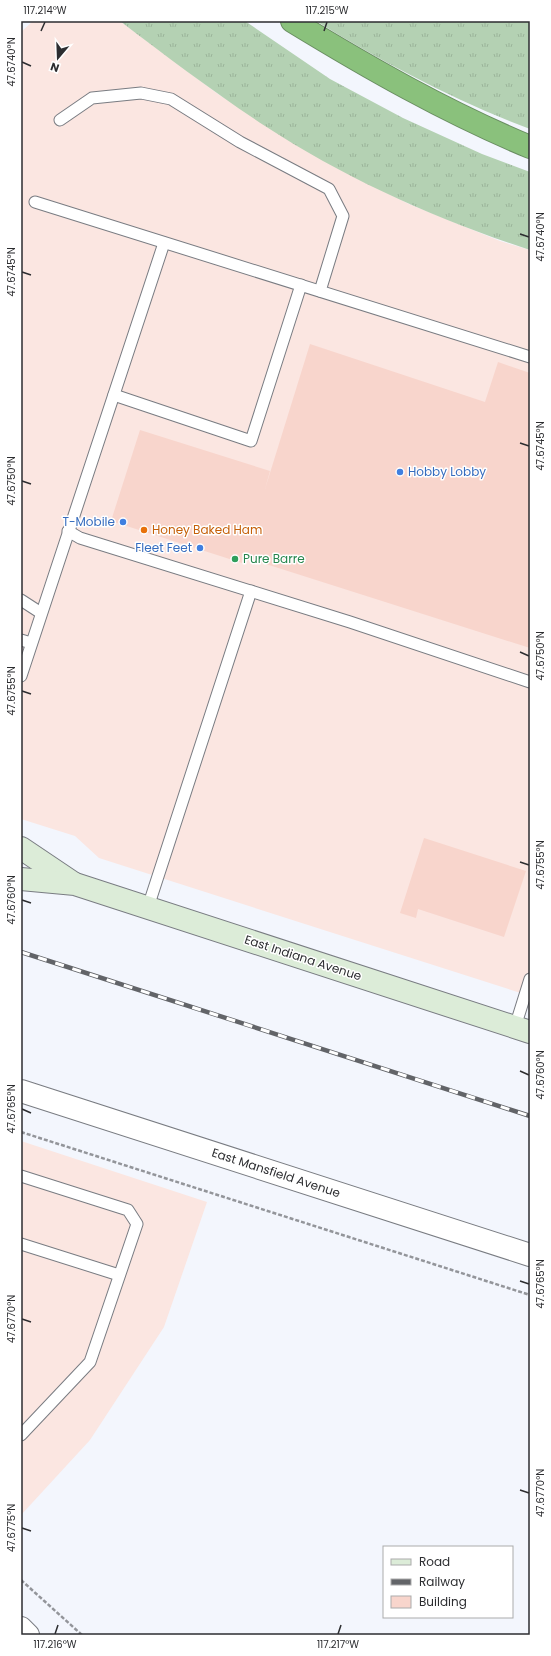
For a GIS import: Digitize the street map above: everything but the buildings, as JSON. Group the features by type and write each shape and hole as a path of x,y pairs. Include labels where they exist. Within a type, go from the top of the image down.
{"highway":[{"path":"292,21 369,68 422,97 488,130 530,147"}],"main road":[{"name":"East Indiana Avenue","path":"21,848 75,884"},
{"name":"East Indiana Avenue","path":"21,879 75,884 522,1029"}],"street":[{"name":"East Mansfield Avenue","path":"21,1090 530,1255"},
{"path":"21,1628 28,1635"}],"lane":[{"path":"60,120 92,98 141,93 171,99 240,142 329,189 343,216 320,291"},
{"path":"35,202 530,357"},
{"path":"21,676 26,642 41,612 164,243"},
{"path":"114,395 251,441 301,285"},
{"path":"68,531 80,538 371,629 530,682"},
{"path":"148,907 251,591"},
{"path":"21,600 41,612"},
{"path":"522,1029 530,979"},
{"path":"21,1176 128,1210 137,1224 90,1362 21,1435"},
{"path":"21,1244 119,1275"}],"path":[{"path":"21,1132 530,1295"},
{"path":"21,1580 82,1635"}],"shaded area":[{"path":"33,21 120,21 218,94 335,167 409,204 500,241 530,250 530,996 99,858 75,836 21,819 21,32"},
{"path":"21,1141 207,1202 164,1327 90,1440 21,1515"}],"green space":[{"path":"120,21 245,21 330,79 403,118 482,154 530,172 530,250 427,212 360,181 328,164 246,113 191,75"},
{"path":"316,21 530,21 530,129 447,94 368,52"}],"railway":[{"path":"21,952 530,1116"}],"place":[{"name":"Hobby Lobby","path":"400,472"},
{"name":"T-Mobile","path":"123,522"},
{"name":"Honey Baked Ham","path":"144,530"},
{"name":"Fleet Feet","path":"200,548"},
{"name":"Pure Barre","path":"235,559"}]}
